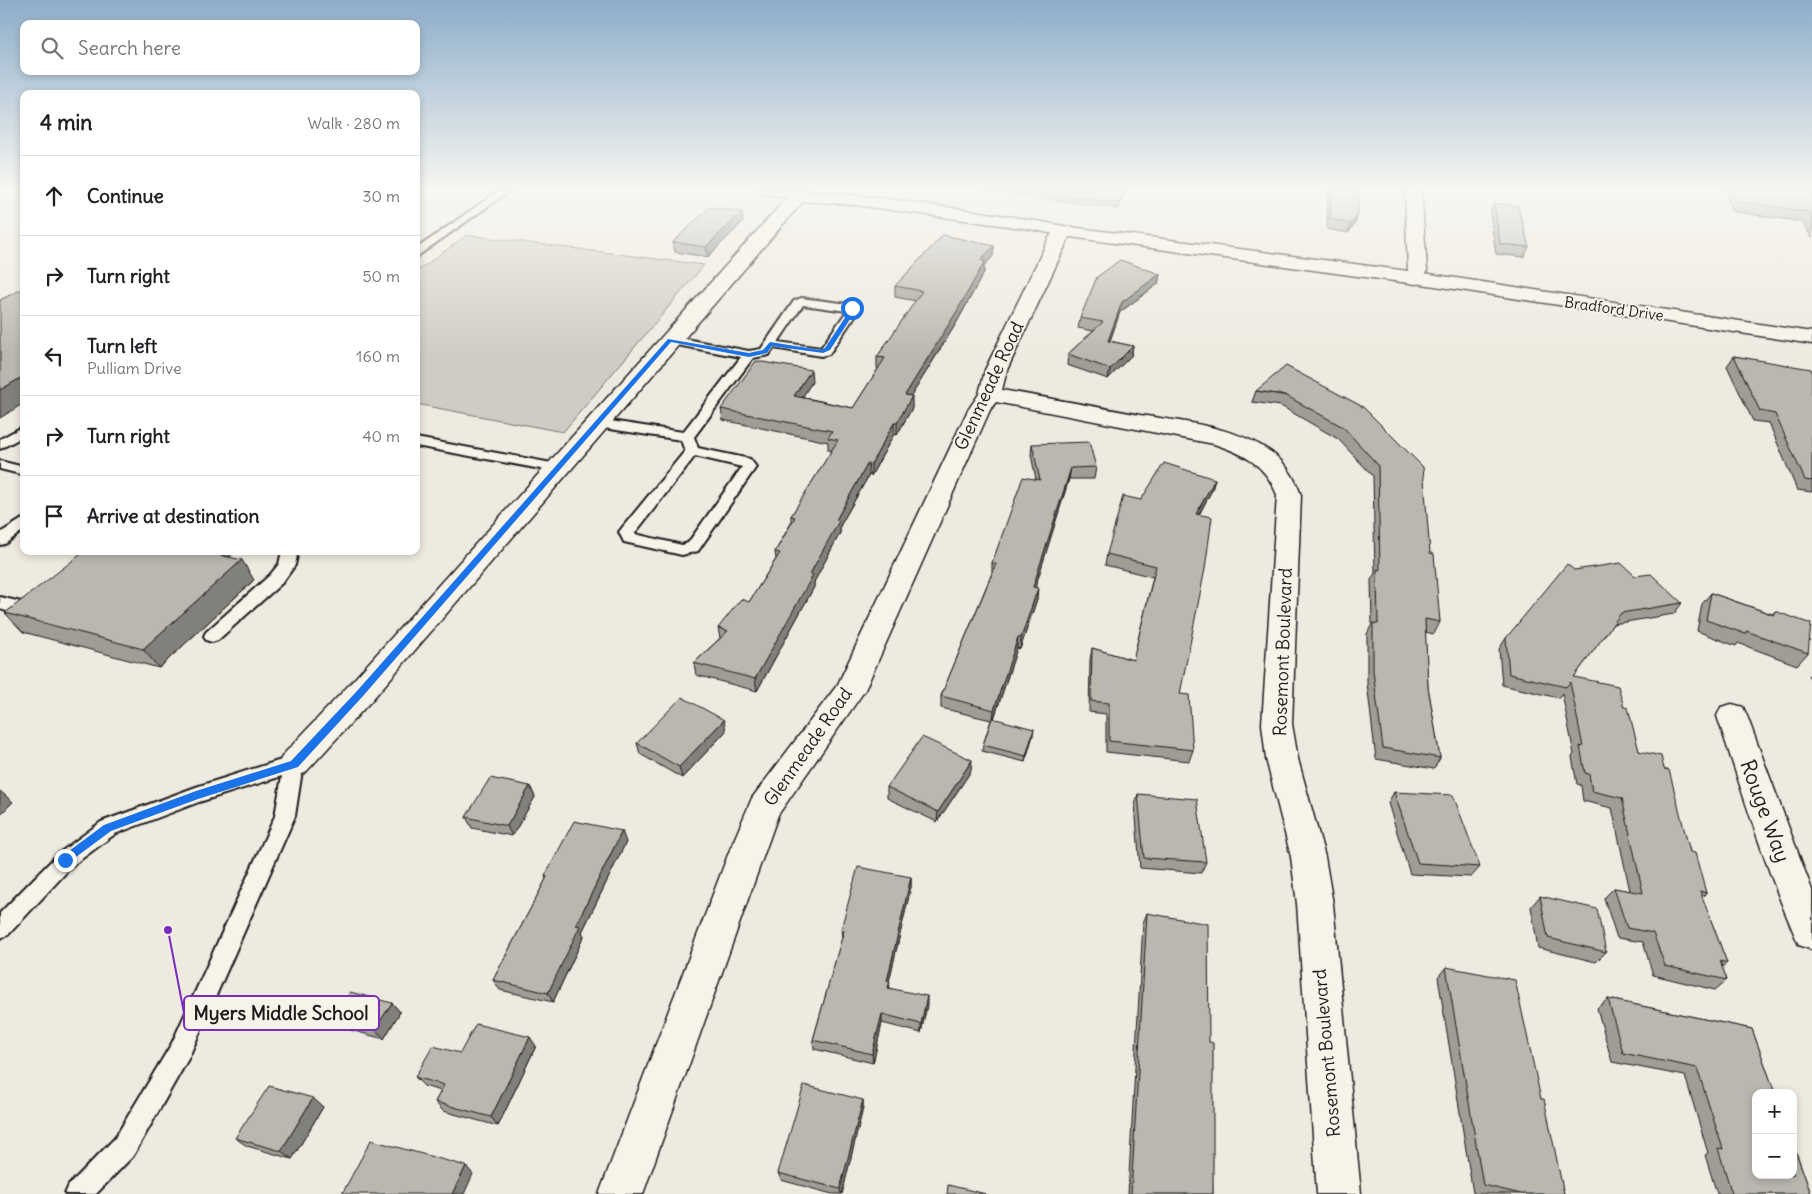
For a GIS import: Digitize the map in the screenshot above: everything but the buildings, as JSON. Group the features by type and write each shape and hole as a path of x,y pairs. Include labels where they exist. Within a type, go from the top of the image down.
{"street":[{"path":"294,764 360,693 754,246"},
{"name":"Glenmeade Road","path":"621,1194 746,852 764,808 802,753 828,722 850,690 979,410 990,394 996,370 1054,246"},
{"name":"Bradford Drive","path":"1174,246 1416,278 1812,338"},
{"path":"1416,246 1418,270 1416,278"},
{"name":"Rosemont Boulevard","path":"990,394 1192,431 1225,439 1246,447 1268,460 1286,483 1289,495 1277,724 1282,758 1308,857 1315,904 1339,1194"},
{"name":"Rouge Way","path":"1732,716 1792,885 1812,933"}],"lane":[{"path":"670,340 749,355 765,352 770,344 801,301 849,307 853,310 825,351 770,344"},
{"path":"597,423 689,444 745,462 749,467 693,547 682,550 629,538 627,532 689,444 749,355"},
{"path":"0,444 20,432"},
{"path":"420,443 557,468"},
{"path":"0,465 20,470"},
{"path":"0,540 20,526"},
{"path":"212,636 276,579 287,565 289,555"},
{"path":"0,603 24,609 47,592"},
{"path":"0,928 65,860 108,828 196,795 294,764 286,816 180,1051 124,1147 78,1194"}],"shaded area":[{"path":"452,246 552,246 704,265 563,432 420,405 420,269"}],"place":[{"name":"Myers Middle School","path":"168,930"}],"route":[{"path":"65,860 108,828 196,795 294,764 360,693 670,340 749,355 765,352 770,344 821,352 828,349 853,310 852,308"}]}
